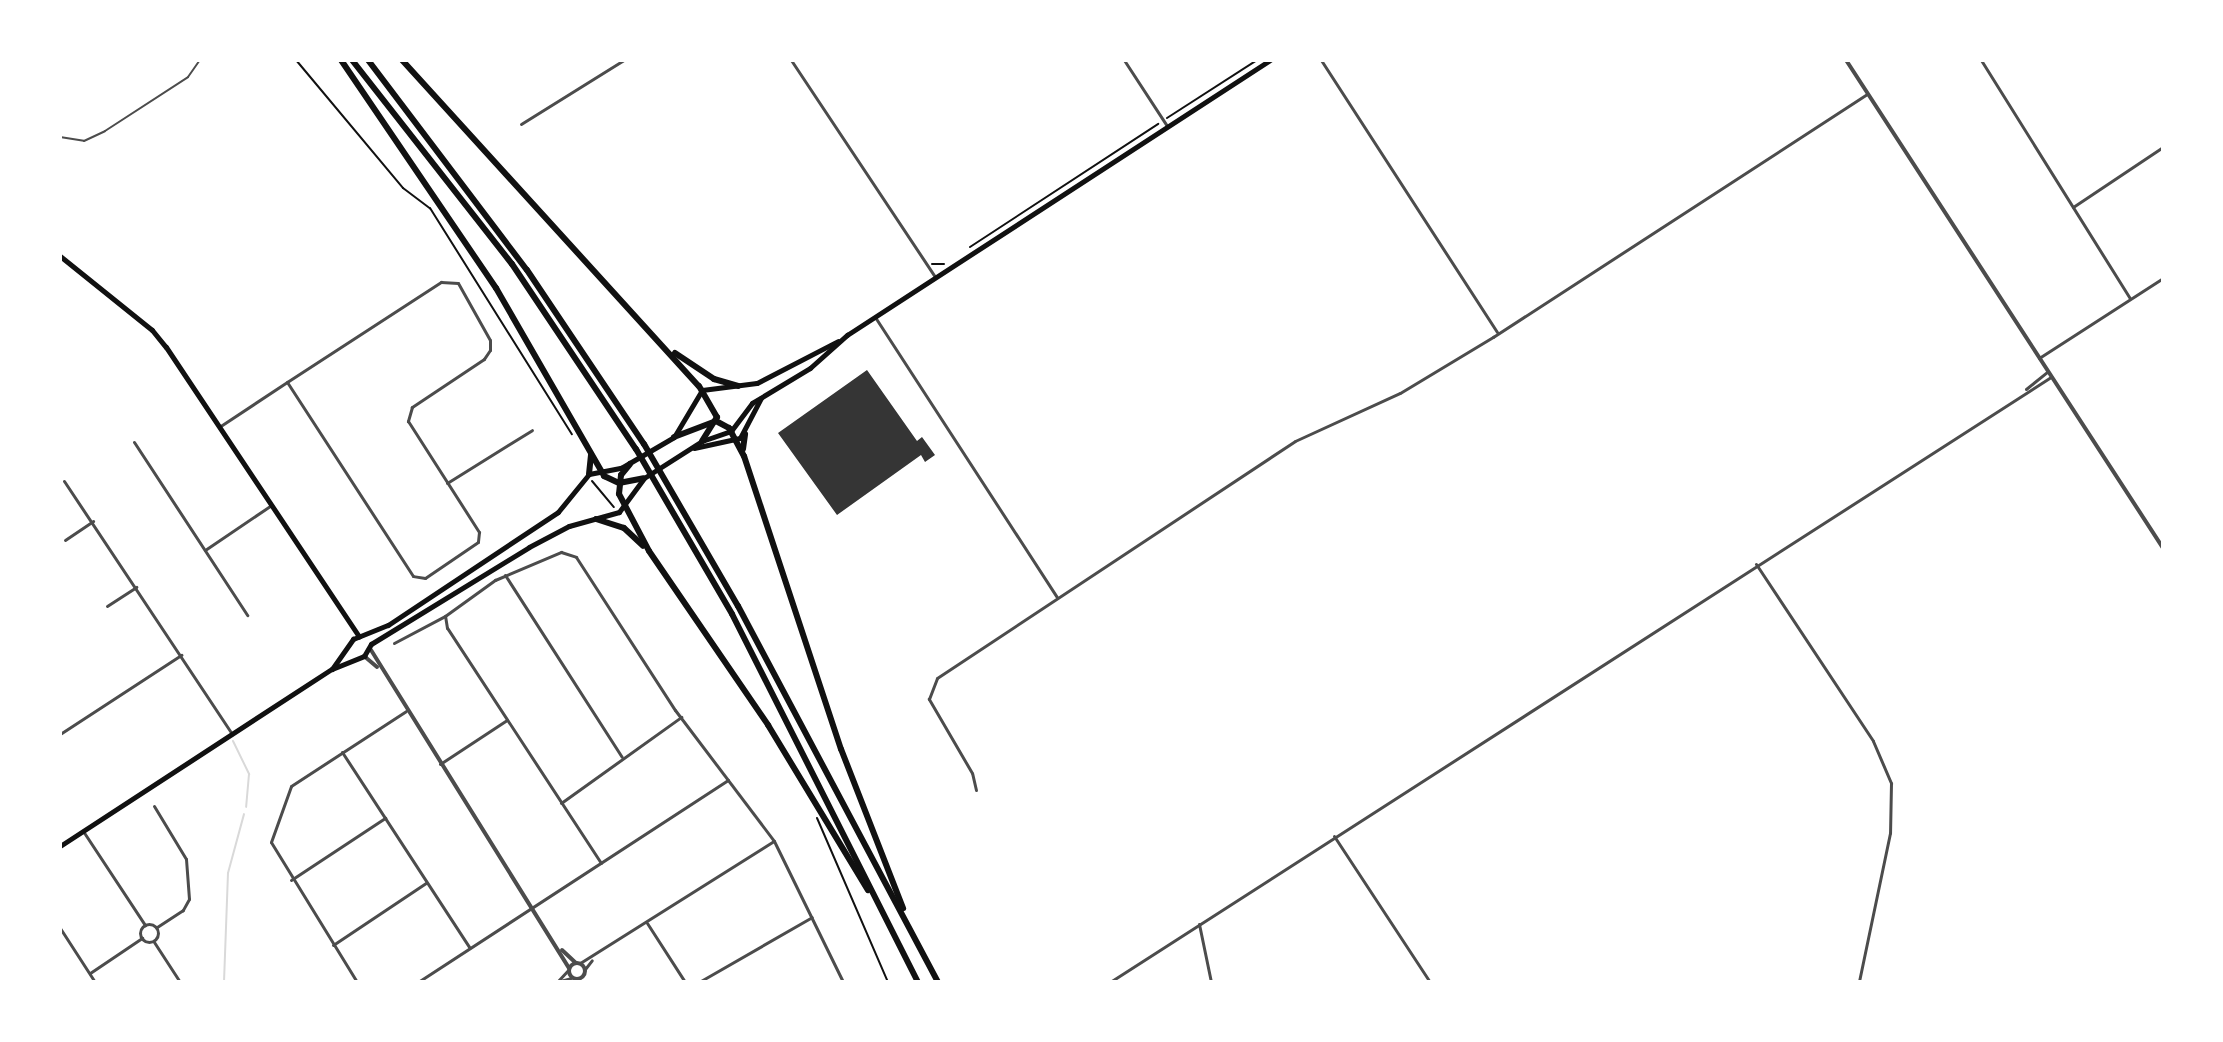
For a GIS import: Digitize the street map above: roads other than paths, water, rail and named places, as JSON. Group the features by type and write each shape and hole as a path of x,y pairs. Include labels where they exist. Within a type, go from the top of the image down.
{"highway":[{"path":"341,60 460,231 602,472 619,483 644,478"},
{"path":"352,60 512,264 636,449 758,662 918,982"},
{"path":"368,60 534,279 644,444 938,982"},
{"path":"402,60 667,347 702,390 717,421 731,431 744,456 841,749 912,934"},
{"path":"667,347 714,379 738,386"},
{"path":"674,437 717,421"},
{"path":"702,441 717,421"},
{"path":"744,456 745,434"},
{"path":"589,448 590,477"},
{"path":"630,464 619,483 624,506 649,551 768,725 889,923"},
{"path":"596,519 624,528 649,551"}],"main road":[{"path":"332,669 351,644 362,636 558,512 590,477 630,464 674,437 702,390 771,378 843,339 1165,124 1270,60"},
{"path":"60,256 152,330 219,427 345,622 351,644 361,656"},
{"path":"60,846 332,669 361,656 496,565 569,526 613,516 644,478 702,441 731,431 747,407 810,368 843,339"},
{"path":"686,450 736,441 745,434 762,397"},
{"path":"345,622 371,647"}],"street":[{"path":"521,124 624,60"},
{"path":"791,60 935,277"},
{"path":"1124,60 1165,124"},
{"path":"1321,60 1498,334"},
{"path":"1846,60 2163,548"},
{"path":"1981,60 2130,298"},
{"path":"976,790 972,773 930,702 929,688 1057,597 1295,441 1400,393 1498,334 1867,94"},
{"path":"2073,207 2163,147"},
{"path":"2039,358 2163,278"},
{"path":"219,427 287,382 441,282 458,283 490,340 490,350 408,413 479,532 478,542 418,579 287,382"},
{"path":"875,317 1057,597"},
{"path":"2023,392 2048,371"},
{"path":"1110,982 1755,563 2051,377"},
{"path":"447,483 532,430"},
{"path":"134,442 247,615"},
{"path":"64,481 233,734"},
{"path":"205,550 270,506"},
{"path":"65,540 93,521"},
{"path":"394,643 445,616 505,575 561,552 576,557 681,717 774,841 843,982"},
{"path":"1755,563 1873,741 1891,783 1890,833 1859,982"},
{"path":"505,575 622,757"},
{"path":"107,606 136,587"},
{"path":"445,616 447,628 601,863"},
{"path":"371,647 379,668 406,711 561,948 571,978"},
{"path":"60,734 181,655"},
{"path":"361,656 379,668"},
{"path":"357,982 291,880 271,842 285,794 406,711"},
{"path":"561,803 681,717"},
{"path":"440,764 507,720"},
{"path":"342,752 470,948"},
{"path":"418,982 728,780"},
{"path":"145,925 157,927 183,910 189,899 186,859 154,806"},
{"path":"291,880 385,818"},
{"path":"83,831 145,925 142,938 90,973"},
{"path":"1334,836 1430,982"},
{"path":"557,982 578,963 595,957 774,841"},
{"path":"333,945 427,882"},
{"path":"699,982 812,917"},
{"path":"647,923 685,982"},
{"path":"1199,924 1211,982"},
{"path":"154,941 157,927"},
{"path":"60,928 95,982"},
{"path":"142,938 154,941 180,982"},
{"path":"561,948 585,972"},
{"path":"557,982 571,978 582,981 595,957"}],"lane":[{"path":"60,137 84,141 105,131 188,77 200,60"}],"waterway":[{"path":"233,741 249,774 246,807"},
{"path":"224,982 228,873 244,814"}]}
